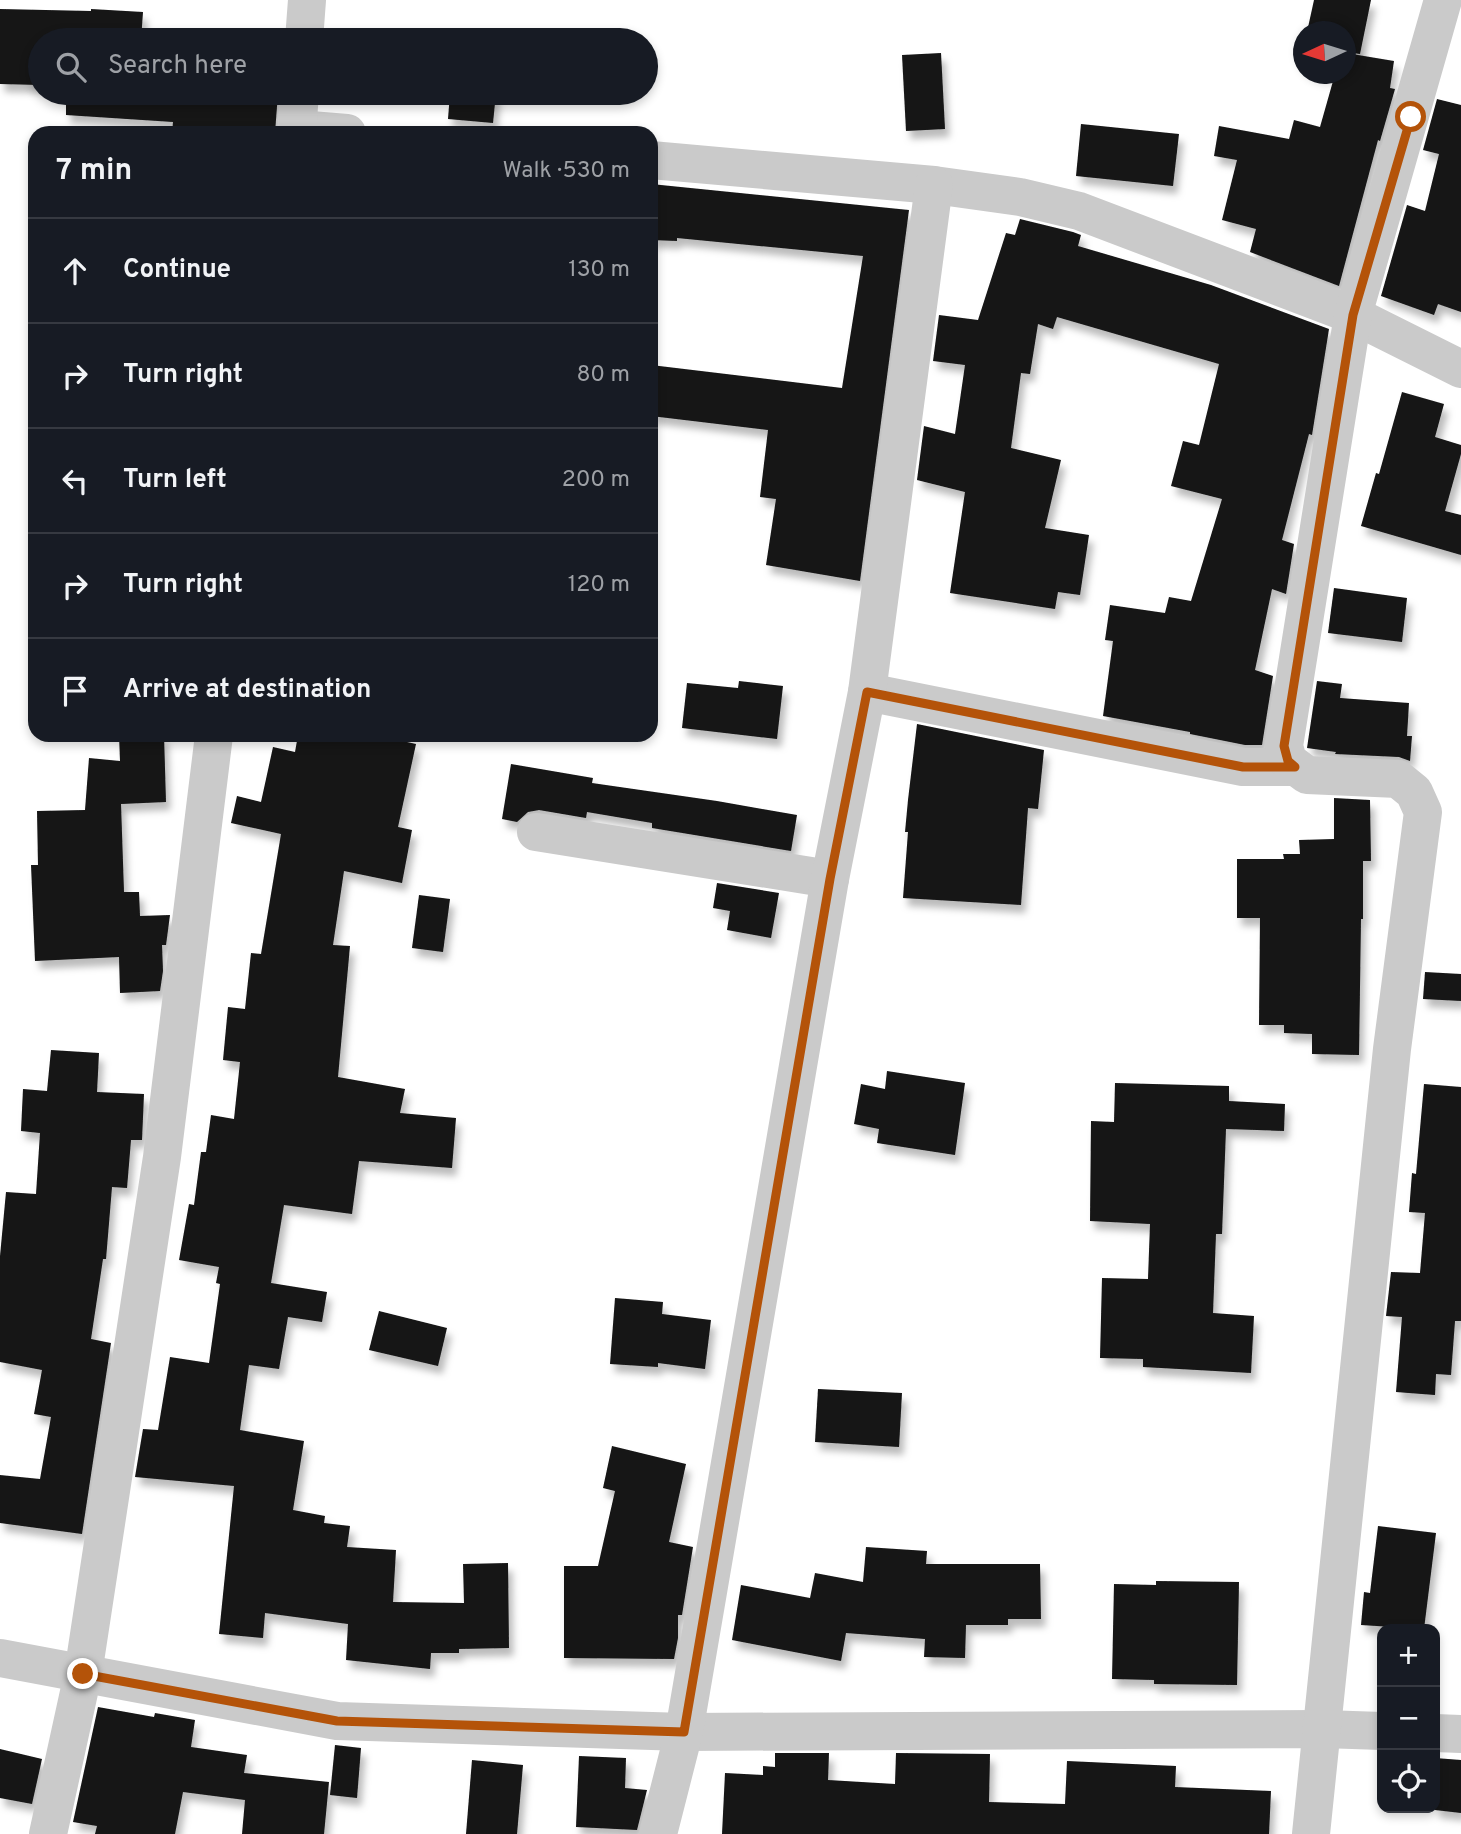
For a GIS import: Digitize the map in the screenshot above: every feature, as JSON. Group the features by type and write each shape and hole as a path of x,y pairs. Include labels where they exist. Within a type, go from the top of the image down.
{"street":[{"path":"305,28 307,0"},
{"path":"1311,1834 1392,1049 1423,811 1414,792 1398,779 1307,775 1288,761 1284,746 1353,315 1443,0"},
{"path":"298,118 324,126"},
{"path":"658,161 934,185 1020,197 1079,211 1353,315 1461,369"},
{"path":"659,1834 684,1732 830,879 867,692 934,185"},
{"path":"867,692 1243,767 1295,767"},
{"path":"48,1834 83,1674 162,1157 213,742"},
{"path":"536,832 830,879"},
{"path":"0,1658 337,1721 684,1732 1377,1731"},
{"path":"1440,1733 1461,1734"}],"building":[{"path":"1314,0 1371,0 1360,54 1356,53 1356,21 1309,21"},
{"path":"0,9 143,12 142,28 28,28 28,85 0,84"},
{"path":"941,53 945,129 906,131 902,55"},
{"path":"1356,55 1394,61 1390,88 1395,89 1380,141 1378,140 1339,286 1250,252 1256,229 1222,220 1237,160 1214,156 1219,126 1289,139 1294,120 1320,127 1332,84 1356,84"},
{"path":"1437,99 1461,105 1461,312 1438,304 1434,315 1381,296 1407,205 1425,211 1439,154 1423,150"},
{"path":"66,105 277,105 276,126 173,126 173,122 66,115"},
{"path":"449,105 495,105 493,123 448,119"},
{"path":"1081,124 1179,134 1173,186 1076,176"},
{"path":"658,185 909,210 860,581 766,565 776,499 760,497 768,430 658,417 658,366 842,388 863,256 677,238 677,241 658,240"},
{"path":"1020,219 1081,235 1078,246 1211,285 1329,329 1312,435 1309,434 1282,540 1294,544 1286,594 1272,589 1255,670 1273,676 1262,745 1245,745 1103,716 1113,641 1105,640 1110,605 1165,613 1169,597 1191,601 1222,499 1171,486 1183,441 1199,445 1219,364 1057,317 1053,329 1038,324 1030,374 1021,373 1011,448 1061,460 1045,528 1089,535 1080,595 1058,592 1055,609 950,593 965,492 917,480 924,426 955,434 965,365 933,361 939,315 978,320 1006,233 1015,235"},
{"path":"1402,392 1444,404 1435,437 1461,445 1461,454 1445,511 1461,515 1461,555 1361,526"},
{"path":"1334,588 1407,598 1402,642 1328,633"},
{"path":"739,681 783,686 777,739 682,728 687,683 738,688"},
{"path":"1317,681 1342,684 1340,698 1409,703 1407,736 1412,736 1410,761 1399,757 1335,754 1336,752 1307,748"},
{"path":"917,724 1044,750 1038,809 1028,808 1021,905 903,898 908,832 905,832"},
{"path":"119,742 164,742 166,802 121,804 124,892 139,892 140,916 170,915 166,945 162,945 163,971 160,991 120,993 119,957 35,961 31,865 38,865 37,811 85,810 89,758 120,761"},
{"path":"297,742 416,744 398,827 412,830 402,883 344,871 333,945 350,946 338,1077 405,1089 400,1113 456,1118 452,1168 359,1161 352,1214 284,1205 271,1283 327,1292 322,1322 288,1317 279,1369 249,1365 240,1430 304,1441 293,1510 325,1516 324,1523 350,1526 347,1547 396,1550 393,1602 464,1603 463,1564 508,1563 509,1648 459,1649 459,1653 431,1653 430,1669 346,1660 348,1624 265,1613 263,1638 219,1634 234,1486 135,1477 143,1429 158,1430 170,1357 209,1363 220,1284 216,1283 219,1267 179,1260 189,1204 194,1205 201,1152 206,1152 211,1115 234,1119 240,1062 223,1060 228,1007 245,1009 251,953 261,954 281,834 231,823 237,796 261,802 273,747 295,752"},
{"path":"511,764 593,778 592,783 797,815 791,851 652,828 652,823 587,812 586,818 539,810 528,812 517,822 502,819"},
{"path":"1334,798 1370,800 1371,861 1363,861 1359,1055 1312,1054 1312,1034 1284,1033 1284,1025 1259,1025 1260,918 1237,918 1237,859 1284,859 1283,854 1300,854 1299,840 1334,839"},
{"path":"717,883 779,893 771,938 727,930 730,911 713,908"},
{"path":"419,895 450,899 443,952 412,948"},
{"path":"1425,972 1461,974 1461,1001 1423,999"},
{"path":"51,1050 99,1053 97,1092 144,1094 142,1140 131,1140 127,1188 112,1187 106,1259 103,1259 91,1339 111,1343 82,1534 0,1523 0,1475 40,1479 51,1417 34,1414 42,1370 0,1362 0,1256 6,1192 36,1194 40,1133 21,1131 23,1089 47,1091"},
{"path":"887,1071 965,1083 955,1155 877,1143 879,1129 854,1124 861,1084 885,1089"},
{"path":"1115,1083 1229,1086 1229,1101 1285,1104 1284,1131 1226,1129 1222,1234 1216,1234 1213,1313 1254,1316 1251,1373 1143,1367 1143,1359 1100,1358 1102,1278 1148,1279 1150,1224 1090,1221 1091,1121 1114,1122"},
{"path":"1424,1084 1461,1087 1461,1321 1455,1321 1451,1375 1436,1374 1435,1395 1396,1392 1402,1317 1386,1316 1391,1272 1420,1273 1425,1213 1409,1212 1412,1173 1416,1174"},
{"path":"615,1298 663,1302 662,1314 711,1320 705,1369 658,1363 658,1367 610,1364"},
{"path":"379,1311 447,1328 438,1366 369,1350"},
{"path":"818,1389 902,1393 899,1447 815,1442"},
{"path":"612,1446 686,1464 669,1542 693,1547 682,1615 678,1615 674,1659 564,1658 564,1566 598,1566 615,1491 603,1488"},
{"path":"1378,1526 1436,1533 1425,1624 1361,1625 1364,1592 1370,1593"},
{"path":"866,1547 927,1551 926,1564 1040,1564 1041,1619 1008,1619 1008,1625 966,1625 965,1658 924,1657 925,1639 846,1633 841,1661 732,1640 741,1585 810,1598 815,1573 863,1582"},
{"path":"1156,1581 1239,1582 1237,1685 1154,1684 1154,1680 1112,1679 1114,1584 1156,1585"},
{"path":"98,1707 154,1717 155,1713 195,1720 191,1747 247,1755 244,1773 329,1782 324,1834 242,1834 245,1800 183,1792 175,1834 95,1834 97,1826 73,1822"},
{"path":"335,1745 361,1748 357,1798 330,1795"},
{"path":"0,1749 42,1759 32,1804 0,1798"},
{"path":"775,1753 829,1753 828,1780 895,1784 896,1753 990,1754 989,1802 1065,1804 1067,1761 1176,1766 1175,1787 1271,1791 1269,1834 722,1834 725,1773 763,1775 763,1766 775,1767"},
{"path":"579,1756 626,1758 625,1788 647,1790 637,1830 576,1827"},
{"path":"1440,1758 1461,1760 1461,1813 1440,1811"},
{"path":"472,1760 523,1765 517,1834 466,1834"}],"route":[{"path":"83,1674 337,1721 684,1732 830,879 867,692 1243,767 1295,767 1288,761 1284,746 1353,315 1411,117"}]}
